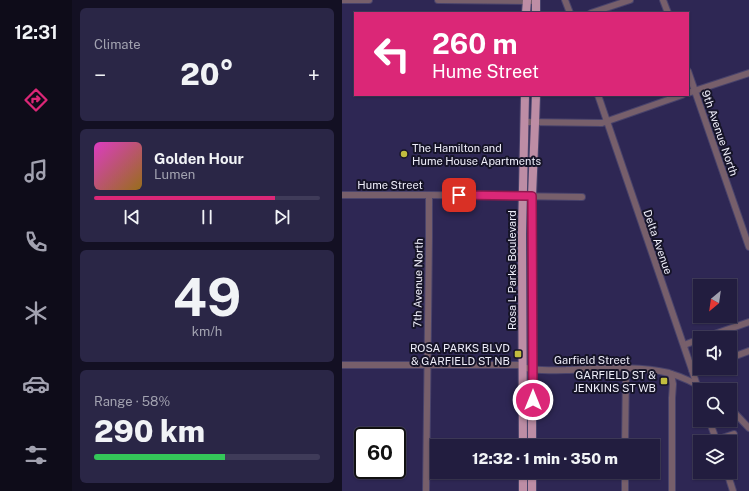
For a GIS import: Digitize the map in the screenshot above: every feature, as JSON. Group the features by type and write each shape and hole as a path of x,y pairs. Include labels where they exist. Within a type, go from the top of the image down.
{"main road":[{"path":"536,12 537,0"},
{"path":"526,12 527,1"},
{"name":"Rosa L Parks Boulevard","path":"523,439 523,196 525,96"},
{"name":"Rosa L Parks Boulevard","path":"532,439 532,196 536,96"},
{"path":"522,491 523,479"},
{"path":"532,479 532,491"}],"street":[{"path":"342,0 369,0"},
{"path":"438,0 537,0"},
{"path":"565,0 570,12"},
{"path":"595,12 630,0"},
{"path":"664,0 668,12"},
{"path":"689,93 749,73"},
{"name":"9th Avenue North","path":"689,74 749,247"},
{"name":"Delta Avenue","path":"598,96 696,383"},
{"path":"525,122 602,123 679,96"},
{"name":"Hume Street","path":"342,195 582,197"},
{"name":"7th Avenue North","path":"426,491 429,195"},
{"path":"723,331 749,322"},
{"path":"684,345 693,342"},
{"path":"737,355 749,351"},
{"name":"Garfield Street","path":"342,365 518,365 522,368 533,370 650,370 671,374 694,383"},
{"path":"625,439 626,369"},
{"path":"671,374 673,384 672,491"},
{"path":"737,415 749,428"},
{"path":"625,479 625,491"},
{"path":"729,479 733,491"}],"place":[{"name":"The Hamilton and Hume House Apartments","path":"404,154"},
{"name":"ROSA PARKS BLVD & GARFIELD ST NB","path":"518,354"},
{"name":"GARFIELD ST & JENKINS ST WB","path":"664,381"}],"route":[{"path":"459,195 532,196 533,400"}]}
